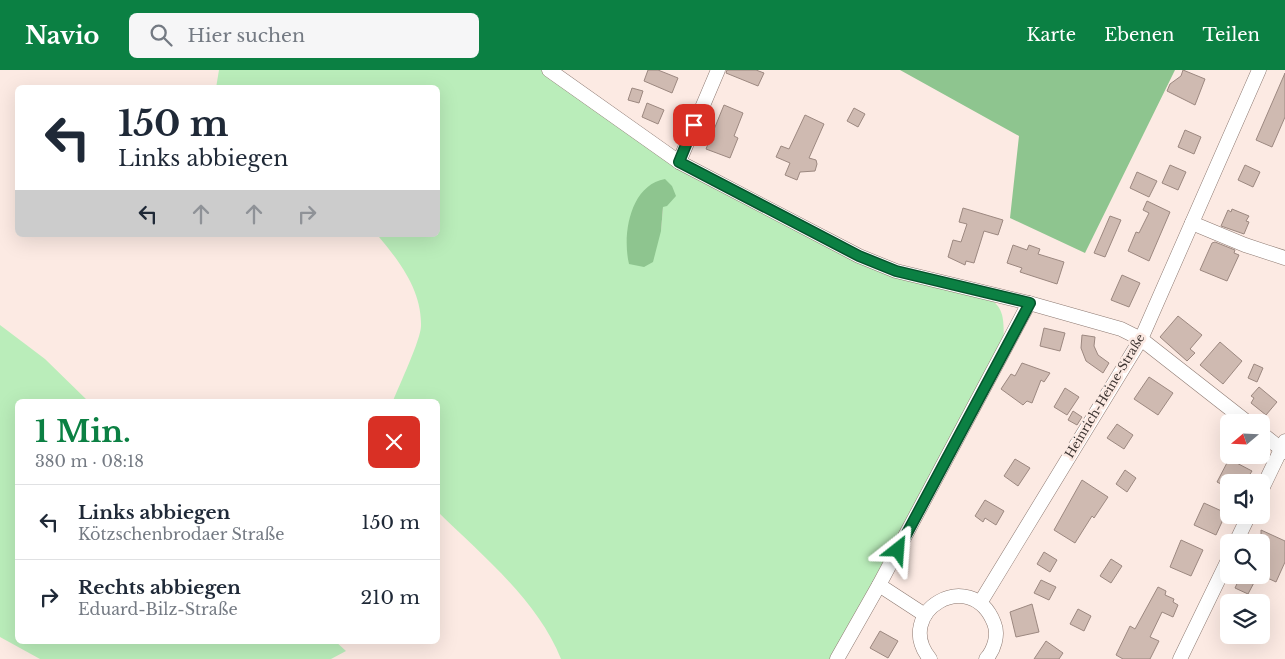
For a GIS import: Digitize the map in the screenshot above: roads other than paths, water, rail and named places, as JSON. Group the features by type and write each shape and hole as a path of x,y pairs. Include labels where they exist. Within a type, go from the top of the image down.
{"street":[{"path":"550,70 679,162 859,256 896,271 1030,303 1120,330 1141,339 1237,414"},
{"path":"679,162 718,70"},
{"name":"Heinrich-Heine-Straße","path":"980,603 1141,339 1259,70"},
{"path":"1192,223 1245,245 1285,258"},
{"path":"836,659 879,585 1030,303"},
{"path":"1270,438 1284,447 1270,474"},
{"path":"1180,659 1220,577"},
{"path":"879,585 925,615"},
{"path":"930,659 920,640 921,627 925,615 933,605 944,598 956,596 969,597 980,603 990,613 996,627 995,642 990,658"}]}
